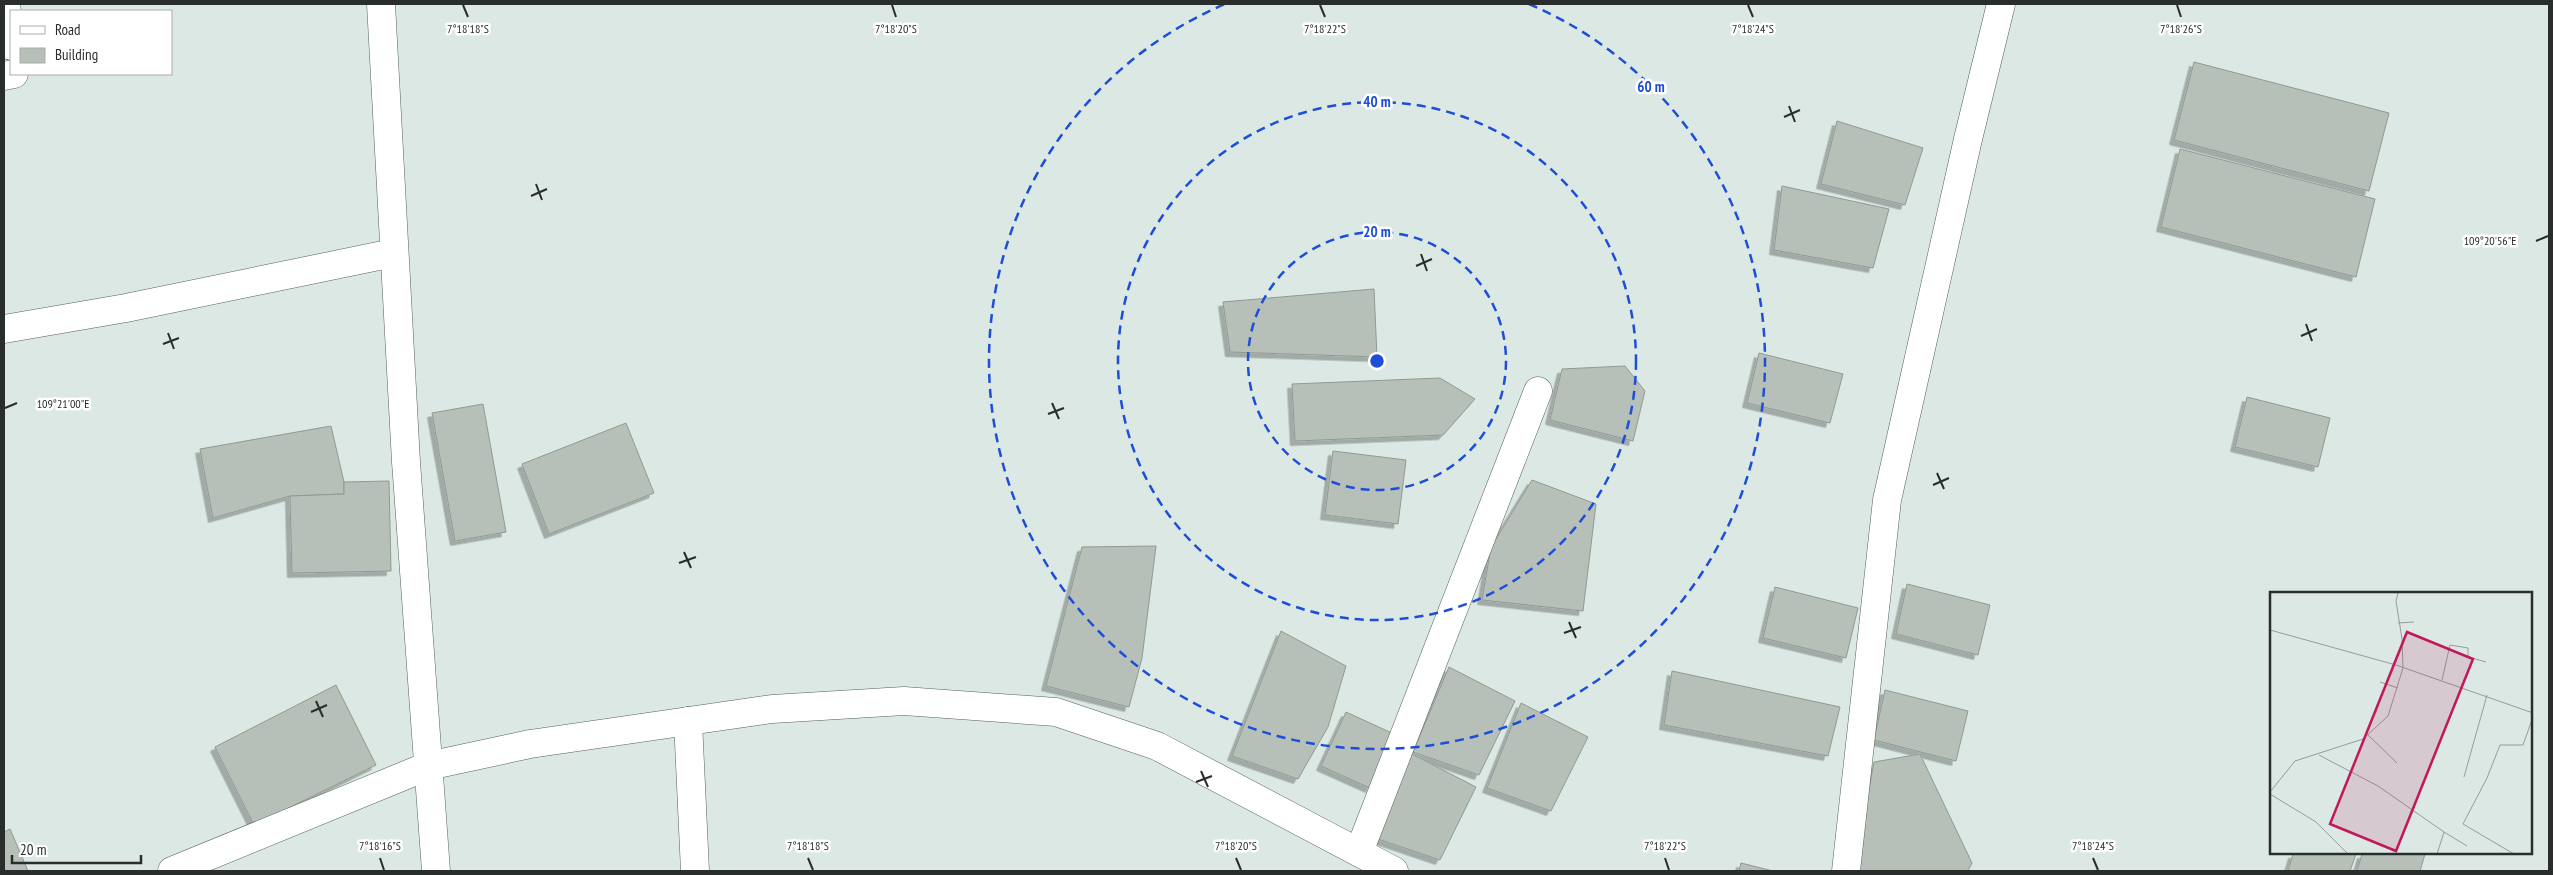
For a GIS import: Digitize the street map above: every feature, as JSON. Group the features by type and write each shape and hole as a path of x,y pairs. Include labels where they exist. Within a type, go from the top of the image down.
{"street":[{"path":"6,4 10,38"},
{"path":"381,4 393,253 436,871"},
{"path":"1846,871 1888,500 1966,149 2001,4"},
{"path":"4,329 126,308 393,253"},
{"path":"1359,852 1538,391"},
{"path":"172,871 428,766 530,744 772,709 904,701 1056,712 1156,746 1394,871"},
{"path":"688,721 695,871"}],"building":[{"path":"2194,62 2389,113 2369,191 2174,140"},
{"path":"1837,121 1923,148 1905,205 1821,184"},
{"path":"2180,149 2375,199 2356,277 2161,227"},
{"path":"1782,186 1889,209 1873,268 1774,250"},
{"path":"1374,289 1377,357 1230,352 1223,302"},
{"path":"1759,353 1843,374 1830,423 1747,403"},
{"path":"1625,366 1645,391 1633,441 1550,420 1562,369"},
{"path":"1440,378 1475,399 1443,435 1295,441 1292,384"},
{"path":"2247,397 2330,418 2318,467 2235,447"},
{"path":"483,404 506,532 455,541 432,413"},
{"path":"626,423 654,493 549,534 522,464"},
{"path":"331,426 344,482 344,494 290,496 213,518 200,449"},
{"path":"1333,451 1406,460 1398,524 1325,515"},
{"path":"1532,480 1596,504 1583,611 1482,600 1491,547"},
{"path":"389,481 391,571 292,573 290,496 344,494 344,482"},
{"path":"1156,546 1142,658 1129,707 1046,686 1082,547"},
{"path":"1907,584 1990,605 1978,655 1896,634"},
{"path":"1775,587 1858,608 1846,658 1763,638"},
{"path":"1281,631 1346,666 1328,727 1298,779 1232,756"},
{"path":"1449,667 1515,701 1479,775 1413,752"},
{"path":"1672,671 1840,707 1828,756 1664,725"},
{"path":"336,685 376,765 254,825 215,747"},
{"path":"1885,690 1968,711 1956,761 1874,740"},
{"path":"1521,703 1588,737 1551,811 1487,788"},
{"path":"1346,712 1394,734 1370,788 1321,766"},
{"path":"1410,753 1476,787 1440,860 1375,838"},
{"path":"1920,754 1972,863 1968,871 1854,871 1874,762"},
{"path":"10,829 28,871 4,871 4,832"},
{"path":"2293,855 2356,855 2350,871 2288,871"},
{"path":"2362,855 2425,855 2420,871 2357,871"},
{"path":"1741,863 1773,871 1739,871"}]}
